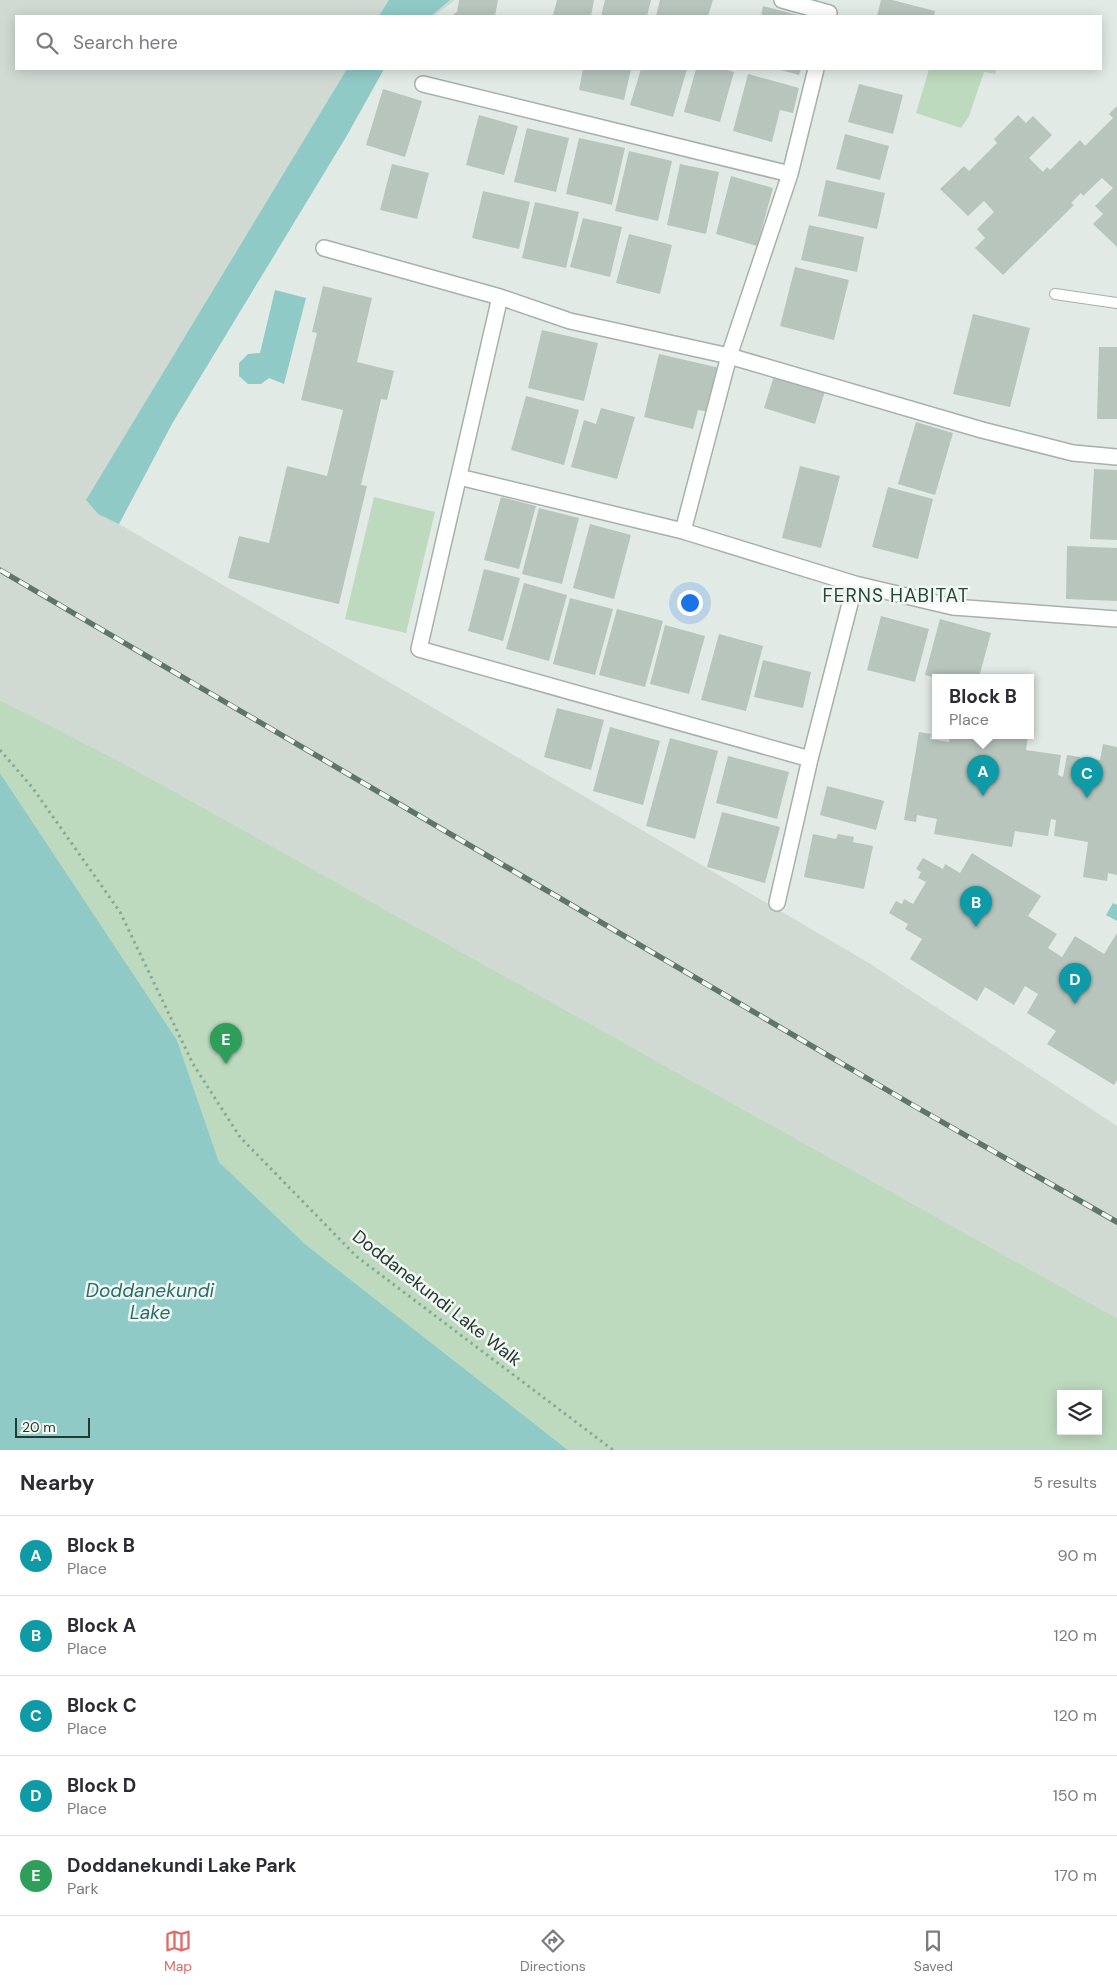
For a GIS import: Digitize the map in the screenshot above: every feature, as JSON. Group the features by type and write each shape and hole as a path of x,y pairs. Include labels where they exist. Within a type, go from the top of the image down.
{"street":[{"path":"782,0 830,10"},
{"path":"683,531 729,356 790,174 816,70"},
{"path":"423,84 790,174"},
{"path":"324,248 500,297 570,321 729,356 982,430 1073,453 1117,456"},
{"path":"500,297 419,649 810,759"},
{"path":"459,477 683,531 855,584 953,607 1117,620"},
{"path":"777,903 810,759 855,584"}],"lane":[{"path":"1055,294 1117,303"}],"path":[{"name":"Doddanekundi Lake Walk","path":"0,750 32,787 120,912 193,1064 240,1137 356,1256 613,1450"}],"shaded area":[{"path":"0,0 455,0 435,15 15,15 15,70 383,70 346,137 173,422 119,524 869,963 1117,1126 1117,1318 121,762 0,700"}],"green space":[{"path":"929,70 996,70 995,74 984,72 969,116 961,128 916,113"},
{"path":"374,497 435,512 406,633 345,619"},
{"path":"0,700 121,762 1117,1318 1117,1450 568,1450 305,1244 219,1162 177,1040 0,773"}],"water":[{"path":"389,0 450,0 432,15 380,15"},
{"path":"346,70 383,70 346,137 173,422 119,524 98,514 86,500"},
{"path":"275,290 306,298 284,384 269,378 261,384 248,384 239,376 239,363 248,354 260,353"},
{"name":"Doddanekundi Lake","path":"0,773 177,1040 219,1162 305,1244 568,1450 0,1450"},
{"path":"1113,903 1117,905 1117,921 1106,915"}],"building":[{"path":"459,0 498,0 495,15 452,15 457,12"},
{"path":"557,0 594,0 591,15 553,15"},
{"path":"605,0 651,0 647,15 601,15"},
{"path":"660,0 713,0 708,15 656,15"},
{"path":"881,0 892,0 935,11 934,15 877,15"},
{"path":"763,6 797,15 761,15"},
{"path":"583,70 631,70 624,100 579,90"},
{"path":"641,70 687,70 673,117 630,105"},
{"path":"696,70 727,70 734,72 720,122 684,112"},
{"path":"781,70 801,70 799,75"},
{"path":"748,74 799,88 793,113 780,110 772,142 733,131"},
{"path":"859,84 903,95 893,134 848,122"},
{"path":"383,89 422,101 405,157 366,145"},
{"path":"1117,106 1117,247 1093,224 1103,214 1095,206 1113,188 1102,178 1083,196 1081,193 1071,203 1074,205 1003,275 975,248 985,238 977,229 994,212 984,201 968,216 940,189 964,166 969,171 997,143 994,139 1018,115 1026,123 1033,116 1052,135 1029,158 1043,172 1047,167 1050,170 1080,140 1085,146 1113,118 1109,114"},
{"path":"479,115 518,126 504,175 466,165"},
{"path":"527,128 569,138 556,192 514,182"},
{"path":"845,134 889,146 880,180 836,169"},
{"path":"579,138 625,148 612,205 566,194"},
{"path":"629,151 672,161 658,221 615,211"},
{"path":"392,164 429,173 417,219 380,210"},
{"path":"680,164 719,172 706,234 667,225"},
{"path":"731,176 773,188 757,246 716,234"},
{"path":"826,180 885,193 877,229 818,216"},
{"path":"483,191 530,202 519,249 472,238"},
{"path":"535,202 579,212 566,268 522,258"},
{"path":"583,218 622,227 610,277 570,267"},
{"path":"809,225 864,237 857,272 801,260"},
{"path":"629,234 672,245 660,294 616,283"},
{"path":"795,267 849,280 834,340 780,326"},
{"path":"323,286 372,298 357,362 394,371 387,400 381,399 361,485 367,486 339,604 228,578 239,536 269,543 287,466 327,476 343,410 301,400 317,333 312,332"},
{"path":"973,314 1030,328 1010,407 953,394"},
{"path":"542,330 598,343 584,401 528,388"},
{"path":"1099,347 1117,347 1117,419 1097,419"},
{"path":"659,354 720,368 709,412 698,410 693,429 644,417"},
{"path":"774,376 825,391 815,424 764,408"},
{"path":"526,396 579,410 564,465 511,450"},
{"path":"601,408 635,417 617,479 571,467 584,420 596,424"},
{"path":"916,422 953,433 935,495 898,484"},
{"path":"800,466 840,476 821,548 782,538"},
{"path":"1094,469 1117,470 1117,540 1090,539"},
{"path":"888,487 933,499 918,559 872,547"},
{"path":"501,497 536,506 519,569 484,560"},
{"path":"539,508 579,518 562,584 522,574"},
{"path":"590,524 631,535 614,599 573,588"},
{"path":"1067,546 1117,548 1117,601 1066,599"},
{"path":"484,569 520,578 503,641 468,631"},
{"path":"524,583 567,595 549,661 506,649"},
{"path":"570,598 613,609 595,675 553,664"},
{"path":"617,609 663,621 645,687 599,675"},
{"path":"881,616 929,629 915,682 867,670"},
{"path":"940,619 991,633 980,674 932,674 932,677 925,675"},
{"path":"665,625 705,636 689,694 650,684"},
{"path":"719,634 763,646 746,711 701,700"},
{"path":"763,660 811,672 803,708 754,697"},
{"path":"557,708 604,720 591,770 544,757"},
{"path":"610,727 660,741 643,805 593,791"},
{"path":"919,732 931,734 930,739 949,742 949,739 1027,739 1026,750 1061,755 1058,775 1063,777 1067,755 1080,757 1080,761 1092,763 1092,759 1100,760 1103,744 1117,747 1117,875 1108,873 1107,881 1083,877 1088,842 1054,836 1056,820 1051,819 1048,836 1015,831 1012,847 934,834 937,819 917,815 916,822 904,820"},
{"path":"670,738 718,751 695,839 646,826"},
{"path":"728,756 789,772 777,819 716,803"},
{"path":"827,786 884,801 876,830 820,815"},
{"path":"722,812 780,827 765,883 707,867"},
{"path":"813,834 836,839 838,834 854,837 853,842 873,846 864,889 804,877"},
{"path":"972,853 1041,896 1028,916 1057,934 1048,948 1062,957 1075,936 1104,954 1117,933 1117,1080 1114,1085 1047,1044 1056,1031 1027,1013 1038,994 1025,986 1014,1005 985,987 977,1001 910,959 922,939 905,929 908,924 889,913 896,901 902,904 904,899 913,904 926,882 918,878 921,872 916,869 923,858 943,869 945,864 960,873"}],"railway":[{"path":"0,570 916,1107 1117,1222"}],"place":[{"name":"Block B","path":"983,796"},
{"name":"Block C","path":"1087,798"},
{"name":"Block A","path":"976,927"},
{"name":"Block D","path":"1075,1004"},
{"name":"Doddanekundi Lake Park","path":"226,1064"}],"district":[{"name":"FERNS HABITAT","path":"896,595"}]}
